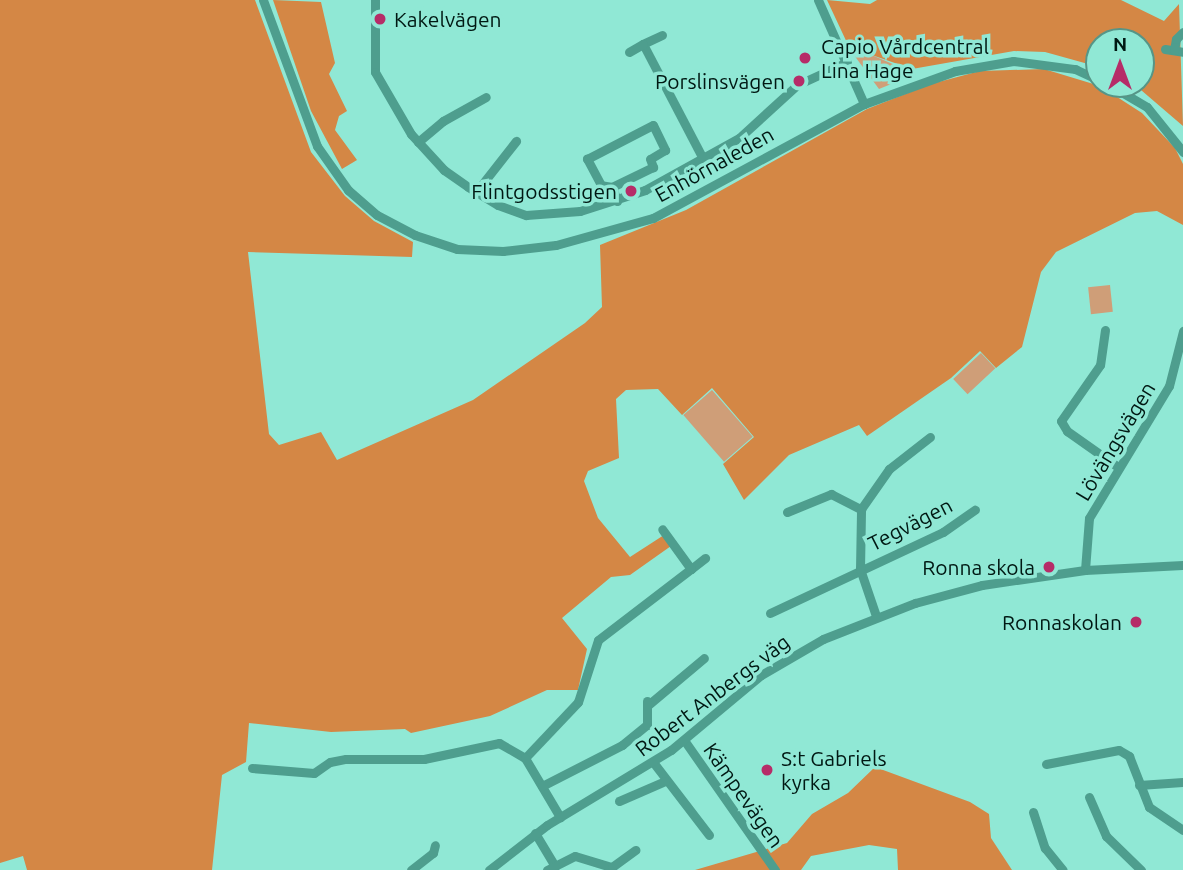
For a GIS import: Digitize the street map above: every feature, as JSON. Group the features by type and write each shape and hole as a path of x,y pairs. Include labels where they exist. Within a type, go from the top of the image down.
{"street":[{"name":"Enhörnaleden","path":"263,0 317,146 348,190 377,215 415,235 457,249 503,251 556,245 653,218 864,104 928,79 1013,61 1075,69 1085,74"},
{"path":"374,0 375,72 418,142 444,170 476,192 507,209 535,215 580,211 617,201 703,159 739,138 797,85 847,62"},
{"path":"818,0 864,104"},
{"path":"1174,51 1175,39 1183,32"},
{"path":"629,52 662,35"},
{"path":"643,44 703,159"},
{"path":"418,142 443,121 486,97"},
{"path":"1132,98 1147,107 1183,152"},
{"path":"653,125 665,150 650,159 653,167 612,187 601,186 587,159 653,125"},
{"path":"476,192 516,141"},
{"path":"612,187 617,201"},
{"path":"1105,330 1101,365 1061,421 1067,431 1118,467"},
{"name":"Lövängsvägen","path":"1085,570 1086,525 1118,467 1169,386 1183,331"},
{"path":"876,616 860,569 860,509 890,469 930,437"},
{"path":"787,512 831,494 860,509"},
{"name":"Tegvägen","path":"770,613 943,532 975,510"},
{"path":"662,528 691,569"},
{"path":"525,758 578,702 598,640 705,558"},
{"name":"Robert Anbergs väg","path":"489,870 535,833 653,762 684,740 778,663 876,616 956,590 1085,570 1183,565"},
{"path":"542,786 622,745 647,725 648,703 704,658"},
{"name":"Kämpevägen","path":"684,740 775,870"},
{"path":"252,768 314,773 330,762 346,759 424,759 490,744 507,745 525,758 560,817"},
{"path":"1046,764 1119,750 1129,756 1149,807 1183,830"},
{"path":"653,762 665,781 686,800 709,835"},
{"path":"619,801 665,781"},
{"path":"1139,785 1183,782"},
{"path":"1089,797 1106,836 1141,870"},
{"path":"1033,812 1045,848 1063,870"},
{"path":"535,833 551,868 575,856 612,867 635,850"},
{"path":"411,870 433,853 435,845"}],"shaded area":[{"path":"0,0 255,0 311,152 345,196 374,221 413,242 412,257 248,252 269,434 279,445 321,432 337,460 473,400 585,323 602,307 600,245 686,210 867,109 931,84 980,71 1044,69 1085,81 1085,98 1119,98 1142,113 1175,148 1183,164 1183,225 1157,211 1135,213 1056,252 1041,272 1022,347 996,368 980,351 951,378 867,436 859,425 789,455 744,500 723,464 754,437 712,388 682,415 658,389 626,390 616,399 619,458 588,471 584,481 598,518 630,557 664,535 671,546 630,575 611,577 562,618 587,649 578,690 547,690 490,716 411,733 405,729 331,732 249,723 246,762 222,775 212,870 27,870 23,856 0,863"},
{"path":"273,0 321,2 335,63 329,74 347,111 339,116 335,130 357,160 342,169 311,111"},
{"path":"827,0 870,4 877,0 1121,0 1164,21 1179,4 1183,126 1150,98 1155,98 1155,28 1085,28 1085,63 1045,52 1014,51 912,69 849,47"},
{"path":"860,50 916,74 879,89 851,51"},
{"path":"1110,285 1113,312 1091,314 1088,287"},
{"path":"981,353 995,368 968,394 953,379"},
{"path":"712,390 753,437 724,462 683,415"},
{"path":"875,767 970,802 989,814 991,838 1012,870 898,870 897,849 869,845 811,856 801,870 695,870 787,843 812,814 848,793"}],"place":[{"name":"Kakelvägen","path":"380,19"},
{"name":"Capio Vårdcentral Lina Hage","path":"805,58"},
{"name":"Porslinsvägen","path":"799,81"},
{"name":"Flintgodsstigen","path":"631,191"},
{"name":"Ronna skola","path":"1049,567"},
{"name":"Ronnaskolan","path":"1136,622"},
{"name":"S:t Gabriels kyrka","path":"767,770"}]}
